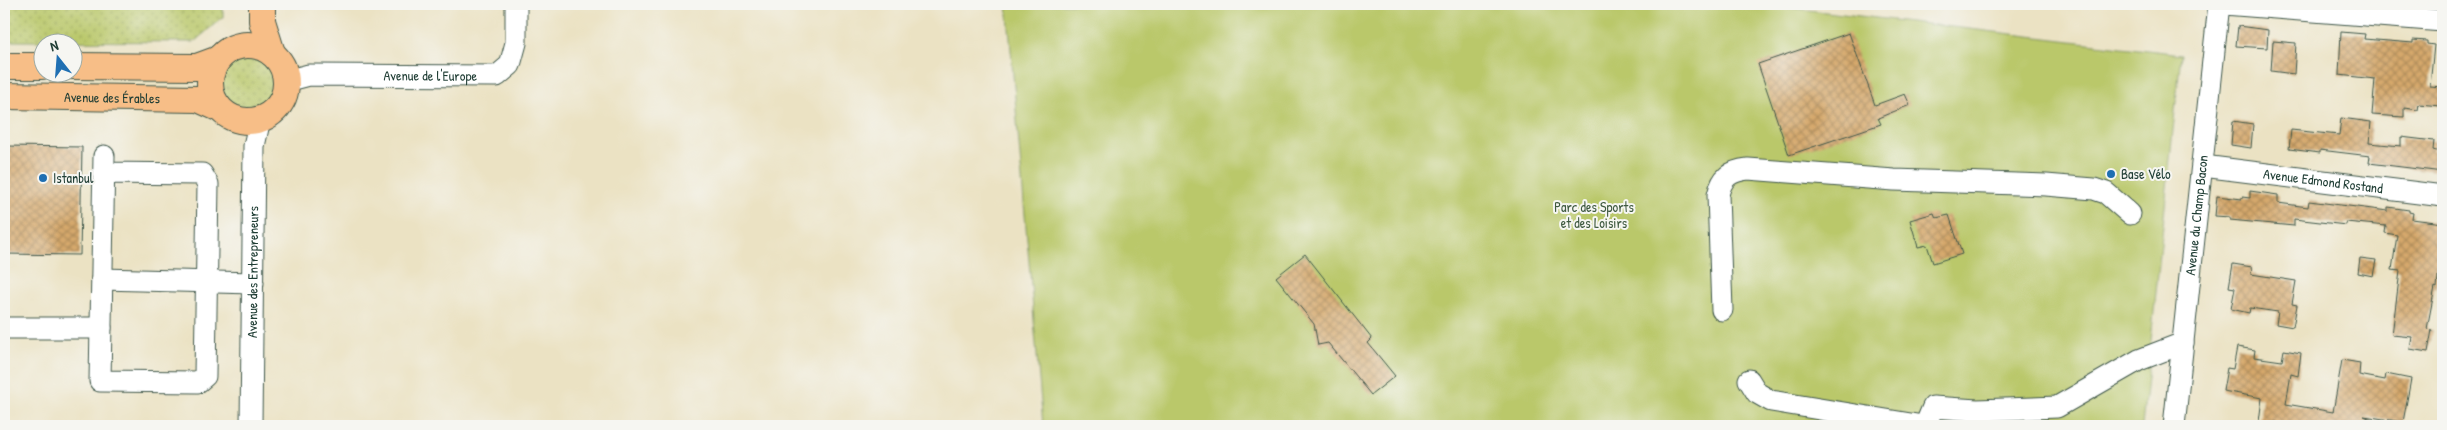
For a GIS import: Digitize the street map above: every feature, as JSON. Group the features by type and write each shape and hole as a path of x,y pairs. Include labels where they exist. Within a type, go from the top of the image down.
{"main road":[{"path":"244,4 244,23 211,72 209,84 212,97 218,108 238,120 260,119 271,113 279,104 284,94 286,82 284,71 272,53 262,21 262,4"},
{"path":"82,66 197,67 223,54 252,44 272,53"},
{"path":"4,66 32,66"},
{"name":"Avenue des Érables","path":"4,96 198,99 218,108"}],"street":[{"name":"Avenue de l'Europe","path":"286,82 309,75 497,76 510,65 514,50 516,4"},
{"name":"Avenue du Champ Bacon","path":"2174,426 2219,4"},
{"path":"2224,4 2443,21"},
{"name":"Avenue des Entrepreneurs","path":"251,426 254,146 260,119"},
{"path":"104,164 202,174 208,184 205,376 198,382 100,381 102,279 104,164"},
{"name":"Avenue Edmond Rostand","path":"2203,166 2443,196"},
{"path":"1722,310 1718,196 1721,183 1728,174 1738,170 1748,169 1894,180 2046,184 2094,189 2106,193 2130,214"},
{"path":"102,279 252,283"},
{"path":"4,328 101,328"},
{"path":"1749,380 1757,393 1770,401 1924,426 1933,407 1977,410 2057,407 2139,360 2183,343"}],"green space":[{"path":"4,4 223,4 223,17 194,42 82,41 82,32 32,32 32,41 4,41"},
{"name":"Parc des Sports et des Loisirs","path":"1007,4 1758,4 2181,54 2142,426 1043,426"},
{"path":"247,56 257,58 266,64 272,73 274,83 272,93 266,102 257,108 247,110 237,108 228,102 222,93 220,83 222,73 228,64 237,58"}],"building":[{"path":"2238,26 2268,30 2267,48 2236,46"},
{"path":"2341,32 2365,34 2364,39 2413,43 2413,40 2427,41 2427,44 2434,45 2430,86 2442,87 2440,106 2419,104 2418,110 2404,108 2404,117 2372,115 2375,79 2339,75"},
{"path":"1849,33 1875,105 1905,94 1910,105 1878,118 1881,124 1789,155 1758,64"},
{"path":"2273,41 2296,43 2294,74 2271,71"},
{"path":"2341,118 2371,122 2369,143 2401,146 2401,137 2434,141 2433,150 2443,153 2443,172 2369,163 2370,156 2320,150 2320,153 2289,149 2291,130 2339,135"},
{"path":"2233,121 2253,124 2251,148 2231,145"},
{"name":"Istanbul","path":"4,146 82,147 80,255 4,254"},
{"path":"2250,191 2278,195 2278,203 2308,207 2309,201 2388,211 2388,207 2409,210 2409,212 2413,213 2412,219 2443,223 2443,276 2438,276 2437,288 2435,287 2427,329 2432,330 2428,352 2410,349 2412,337 2392,335 2400,271 2392,270 2397,235 2385,233 2386,226 2346,222 2346,225 2294,219 2294,226 2230,220 2230,217 2215,216 2217,196 2250,198"},
{"path":"1934,213 1936,218 1949,215 1962,254 1933,263 1927,245 1918,247 1910,220"},
{"path":"1305,254 1372,339 1368,343 1395,376 1371,395 1328,343 1318,345 1314,324 1276,277"},
{"path":"2360,258 2376,260 2373,276 2358,273"},
{"path":"2233,264 2252,267 2251,274 2296,281 2292,304 2297,305 2293,327 2276,324 2278,312 2250,308 2249,313 2231,309 2235,288 2229,287"},
{"path":"2237,347 2255,350 2254,357 2282,361 2284,350 2301,353 2298,376 2291,374 2286,404 2333,412 2342,360 2360,363 2359,375 2385,380 2386,374 2411,379 2403,422 2364,416 2371,419 2370,426 2300,426 2275,422 2275,425 2259,422 2262,398 2223,391 2227,368 2233,369"}],"place":[{"name":"Base Vélo","path":"2111,174"},
{"name":"Istanbul","path":"43,178"}]}
